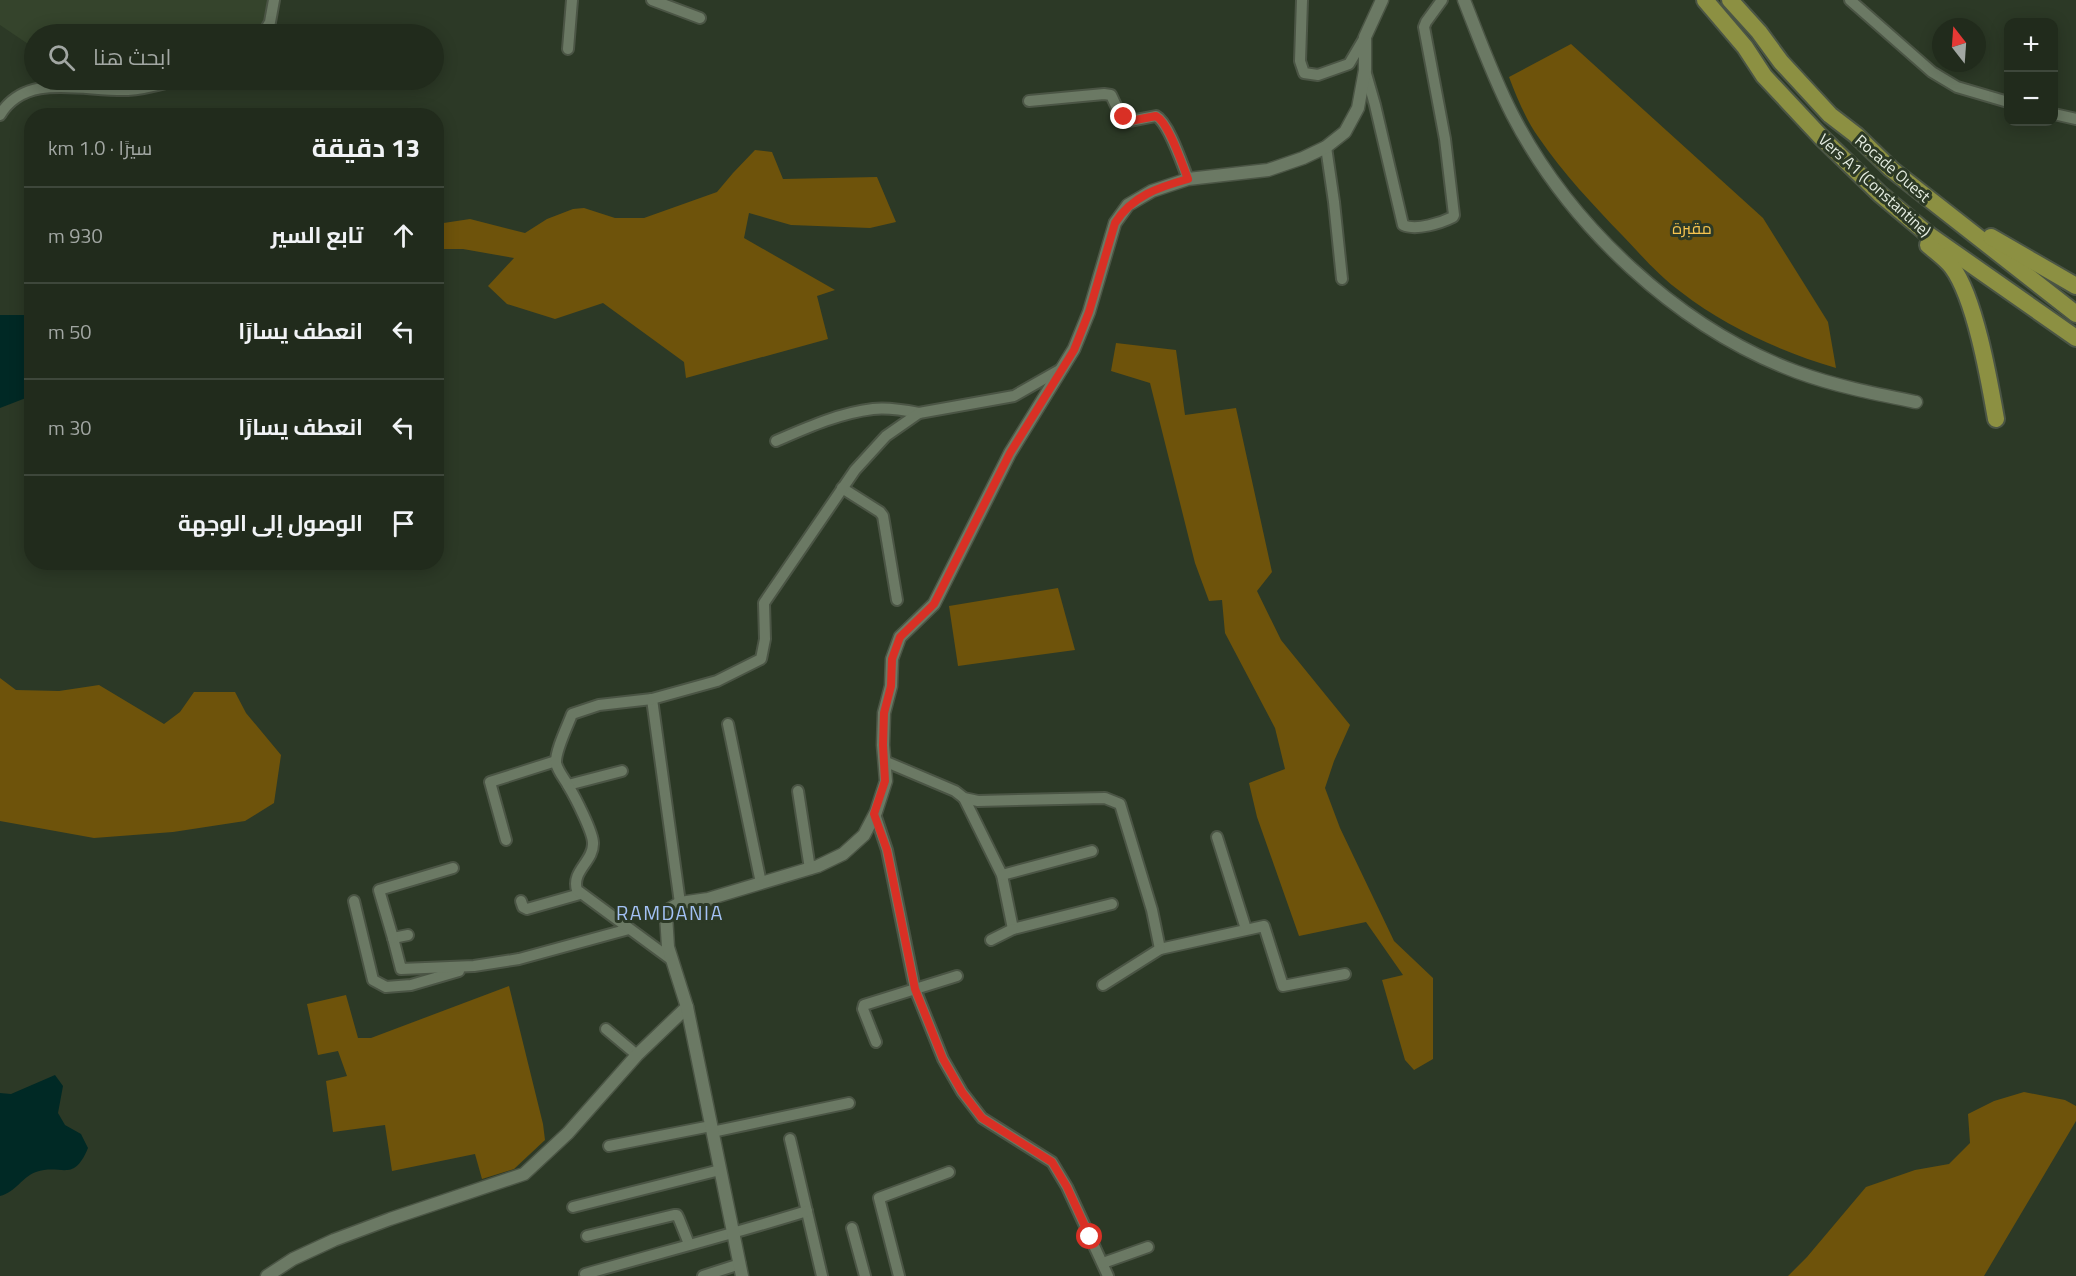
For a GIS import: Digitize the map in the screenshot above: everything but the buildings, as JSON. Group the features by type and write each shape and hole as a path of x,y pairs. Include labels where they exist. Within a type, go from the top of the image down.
{"highway":[{"name":"Vers A1 (Constantine)","path":"1705,0 1744,46 1764,76 1880,194 1929,235 2076,338"},
{"name":"Rocade Ouest","path":"1730,0 1759,32 1781,62 1830,115 1856,135 1891,169 2076,315"},
{"path":"1788,102 1823,154 1894,219 1951,266 1960,280 1974,321 1996,418"},
{"path":"1939,207 2076,286"}],"street":[{"path":"269,24 274,0"},
{"path":"567,49 572,0"},
{"path":"652,0 700,18"},
{"path":"1302,0 1300,61 1304,73 1318,75 1349,64 1365,37 1382,0"},
{"path":"1365,70 1376,105 1403,225 1407,228 1419,227 1453,217 1446,149 1425,33 1426,22 1442,0"},
{"path":"1464,0 1494,78 1536,154 1562,192 1604,241 1644,279 1674,305 1716,331 1747,349 1796,372 1872,393 1916,402"},
{"path":"1850,0 1932,72 1957,87 2004,101"},
{"path":"703,1276 741,1270 687,1007 668,947 666,915 668,910 680,903 708,899 810,869 843,854 864,835 885,781 884,713 891,686 892,659 900,637 934,604 1010,453 1074,350 1089,312 1115,223 1122,212 1140,197 1188,179 1268,170 1326,147 1345,132 1358,108 1365,70 1365,37"},
{"path":"0,115 6,105 30,90"},
{"path":"1029,100 1104,94 1111,95 1119,112 1130,121 1156,116 1168,134 1188,179"},
{"path":"2058,115 2076,119"},
{"path":"1326,147 1342,279"},
{"path":"776,441 820,423 874,408 895,408 919,413 1014,396 1063,368"},
{"path":"672,960 576,890 575,881 593,843 582,814 556,761 572,714 599,705 652,699 717,681 761,659 765,639 764,603 855,470 886,436 919,413"},
{"path":"842,488 883,516 897,600"},
{"path":"652,699 680,903"},
{"path":"728,724 761,883"},
{"path":"506,840 490,782 556,761"},
{"path":"884,761 955,791 964,798 1002,874 1013,929"},
{"path":"568,785 622,771"},
{"path":"798,791 810,869"},
{"path":"964,798 978,801 1105,798 1120,804 1152,910 1160,949"},
{"path":"874,814 887,850 915,989 943,1059 962,1092 982,1118 1052,1162 1067,1187 1108,1276"},
{"path":"1217,837 1246,929"},
{"path":"1002,874 1092,851"},
{"path":"453,868 379,890 401,969 474,966 519,959 629,929"},
{"path":"521,901 523,907 527,909 580,894"},
{"path":"354,901 373,980 386,987 411,985 474,966"},
{"path":"992,940 1013,929 1112,904"},
{"path":"1103,985 1160,949 1264,926 1283,986 1345,974"},
{"path":"393,938 408,934"},
{"path":"876,1042 862,1009 864,1005 957,976"},
{"path":"267,1276 292,1259 334,1240 524,1174 568,1132 637,1055 687,1007"},
{"path":"606,1029 637,1055"},
{"path":"609,1146 849,1103"},
{"path":"790,1139 822,1276"},
{"path":"573,1207 720,1170"},
{"path":"899,1276 879,1198 949,1172"},
{"path":"585,1274 689,1244 734,1234 807,1211"},
{"path":"587,1236 677,1215 689,1244"},
{"path":"852,1228 866,1276"},
{"path":"1103,1263 1148,1247"}],"shaded area":[{"path":"0,0 271,0 264,24 24,24 24,41 0,25"}],"green space":[{"name":"مقبرة","path":"1571,44 1763,218 1828,322 1836,368 1755,337 1698,305 1657,272 1568,176 1530,124 1509,77"},
{"path":"755,150 772,152 783,179 877,177 896,222 870,228 791,225 749,213 744,238 835,290 817,296 828,339 686,378 684,362 603,303 555,319 507,304 488,286 514,258 463,249 444,249 444,223 470,219 525,233 547,219 573,209 584,208 615,218 644,218 717,192"},
{"path":"1116,343 1176,350 1185,415 1236,408 1272,572 1257,591 1281,640 1350,725 1325,788 1340,828 1394,941 1433,978 1433,1059 1414,1070 1405,1060 1382,980 1403,975 1366,922 1299,936 1257,817 1249,783 1285,769 1275,728 1225,633 1222,600 1209,601 1195,563 1150,383 1111,371"},
{"path":"1058,588 1075,650 958,666 949,606"},
{"path":"0,678 16,690 59,691 99,685 164,724 180,712 194,692 235,692 246,713 281,755 274,803 245,821 173,832 94,838 0,821"},
{"path":"509,986 545,1140 514,1169 482,1179 475,1154 392,1171 385,1125 333,1132 326,1081 347,1076 338,1051 318,1055 307,1004 346,995 358,1038 371,1038"},
{"path":"2024,1092 2065,1100 2076,1106 2076,1121 1984,1276 1788,1276 1866,1187 1915,1170 1949,1164 1970,1143 1968,1114 1994,1101"}],"water":[{"path":"0,315 24,315 24,399 0,408"},
{"path":"55,1075 63,1086 58,1113 65,1125 81,1134 88,1148 83,1159 72,1169 36,1172 0,1196 0,1093 11,1094"}],"district":[{"name":"RAMDANIA","path":"670,913"}],"route":[{"path":"1090,1237 1067,1187 1052,1162 982,1118 962,1092 943,1059 915,989 887,850 874,814 885,781 884,713 891,686 892,659 900,637 934,604 1010,453 1074,350 1089,312 1115,223 1128,205 1140,197 1188,179 1159,118 1156,116 1130,121 1124,117"}]}
